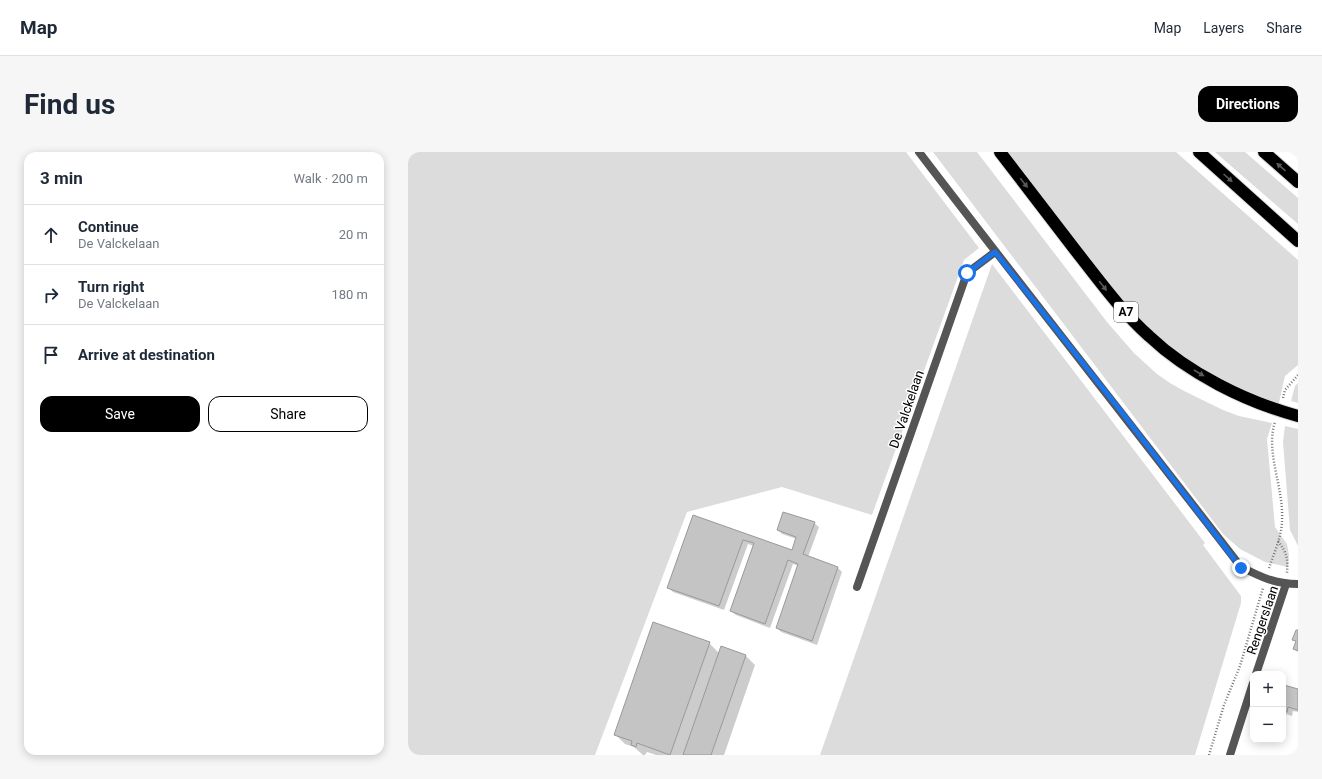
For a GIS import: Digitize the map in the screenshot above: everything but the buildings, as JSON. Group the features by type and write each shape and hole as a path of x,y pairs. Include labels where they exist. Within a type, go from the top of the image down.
{"highway":[{"name":"A7","path":"1000,152 1116,302 1149,336 1164,349 1204,376 1222,386 1279,411 1298,416"},
{"path":"1199,152 1298,241"},
{"path":"1264,152 1298,182"}],"street":[{"path":"919,152 1241,568 1265,580 1286,584"},
{"name":"De Valckelaan","path":"857,587 967,273 995,252"},
{"name":"Rengerslaan","path":"1257,671 1286,584 1298,584"},
{"path":"1230,755 1250,692"}],"path":[{"path":"1209,755 1224,705 1240,666 1278,540 1282,521 1282,504 1272,447 1272,431 1285,390 1298,375"},
{"path":"1278,540 1286,553 1288,561 1286,584"}],"shaded area":[{"path":"408,152 906,152 979,248 964,260 872,515 782,487 687,512 595,755 408,755"},
{"path":"933,152 977,152 1107,322 1134,353 1157,374 1184,391 1223,410 1239,416 1272,423 1267,439 1275,527 1287,544 1289,555 1288,567 1265,562 1240,549 1223,534"},
{"path":"1007,152 1176,152 1298,260 1298,365 1285,376 1278,407 1188,366 1131,314"},
{"path":"1215,152 1245,152 1298,198 1298,224"},
{"path":"992,264 1205,543 1203,545 1241,596 1241,603 1195,755 820,755"},
{"path":"1298,383 1298,403 1291,401 1295,386"},
{"path":"1285,426 1298,429 1298,546 1290,530 1283,442"}],"route":[{"path":"967,273 995,252 1120,410 1241,568"}]}
